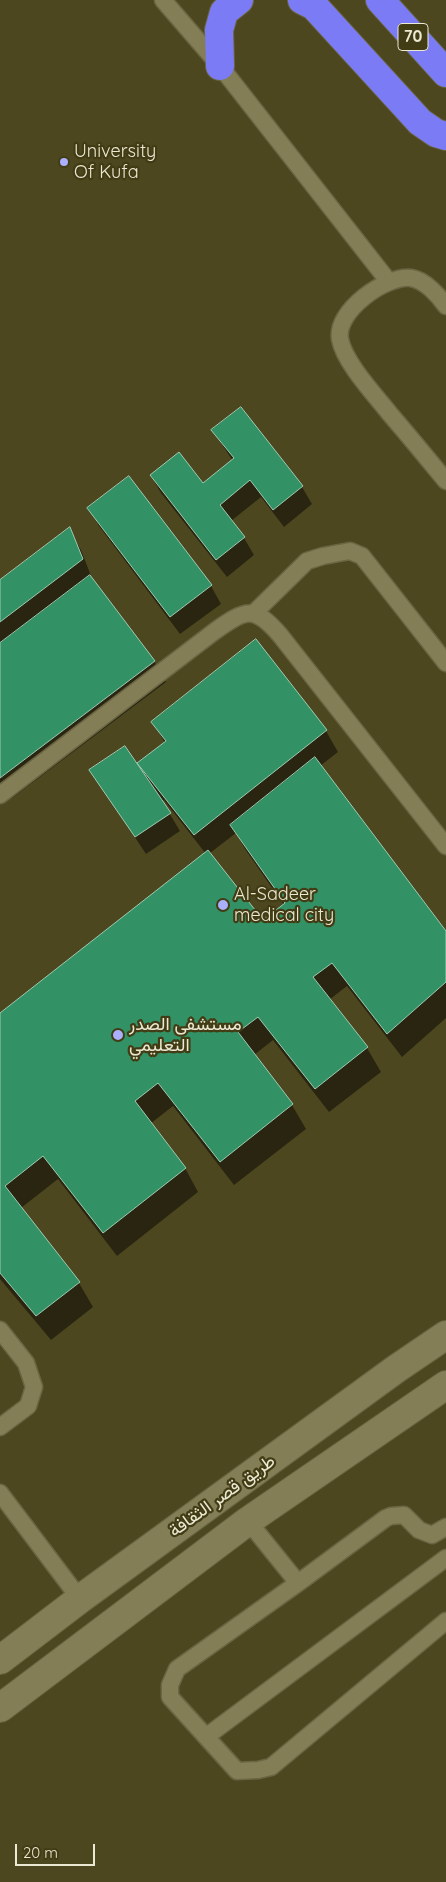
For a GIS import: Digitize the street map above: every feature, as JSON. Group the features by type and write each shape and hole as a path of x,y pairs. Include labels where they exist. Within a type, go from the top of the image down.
{"highway":[{"path":"220,66 219,30 224,12 239,0"},
{"path":"302,0 314,6 420,122 436,133 446,136"},
{"name":"70","path":"380,0 446,73"}],"street":[{"name":"طريق قصر الثقافة","path":"0,1660 80,1599 396,1369 446,1335"},
{"path":"396,1369 420,1403"},
{"name":"طريق قصر الثقافة","path":"0,1708 248,1521 446,1385"}],"lane":[{"path":"163,0 220,66 389,282"},
{"path":"446,306 434,290 412,278 389,282 362,297 343,320 339,337 344,350 363,381 446,481"},
{"path":"0,795 215,631 235,617 254,613 308,561 323,556 350,551 362,556 446,662"},
{"path":"254,613 267,620 280,635 446,846"},
{"path":"0,1330 26,1363 34,1386 28,1406 0,1427"},
{"path":"0,1493 80,1599"},
{"path":"207,1736 446,1556 439,1531 419,1530 404,1515 391,1516 177,1669 170,1685 170,1697 237,1771 258,1770 270,1767 446,1621"},
{"path":"248,1521 298,1583"}],"building":[{"path":"241,407 303,486 273,510 250,480 220,505 245,537 216,560 150,475 179,452 203,483 234,458 211,430"},
{"path":"129,476 212,585 170,617 87,508"},
{"path":"70,527 83,559 0,622 0,580"},
{"path":"90,575 155,661 0,778 0,643"},
{"path":"256,639 327,730 194,835 137,763 166,741 151,722"},
{"path":"125,746 171,813 135,837 89,770"},
{"path":"315,757 446,931 446,982 387,1034 332,963 313,977 368,1047 315,1089 258,1017 238,1032 293,1104 220,1162 158,1083 135,1101 186,1168 103,1233 43,1156 5,1186 80,1282 36,1316 0,1273 0,1013 208,850 263,920 285,903 230,825"}],"place":[{"name":"University Of Kufa","path":"64,162"},
{"name":"Al-Sadeer medical city","path":"223,905"},
{"name":"مستشفى الصدر التعليمي","path":"118,1035"}]}
